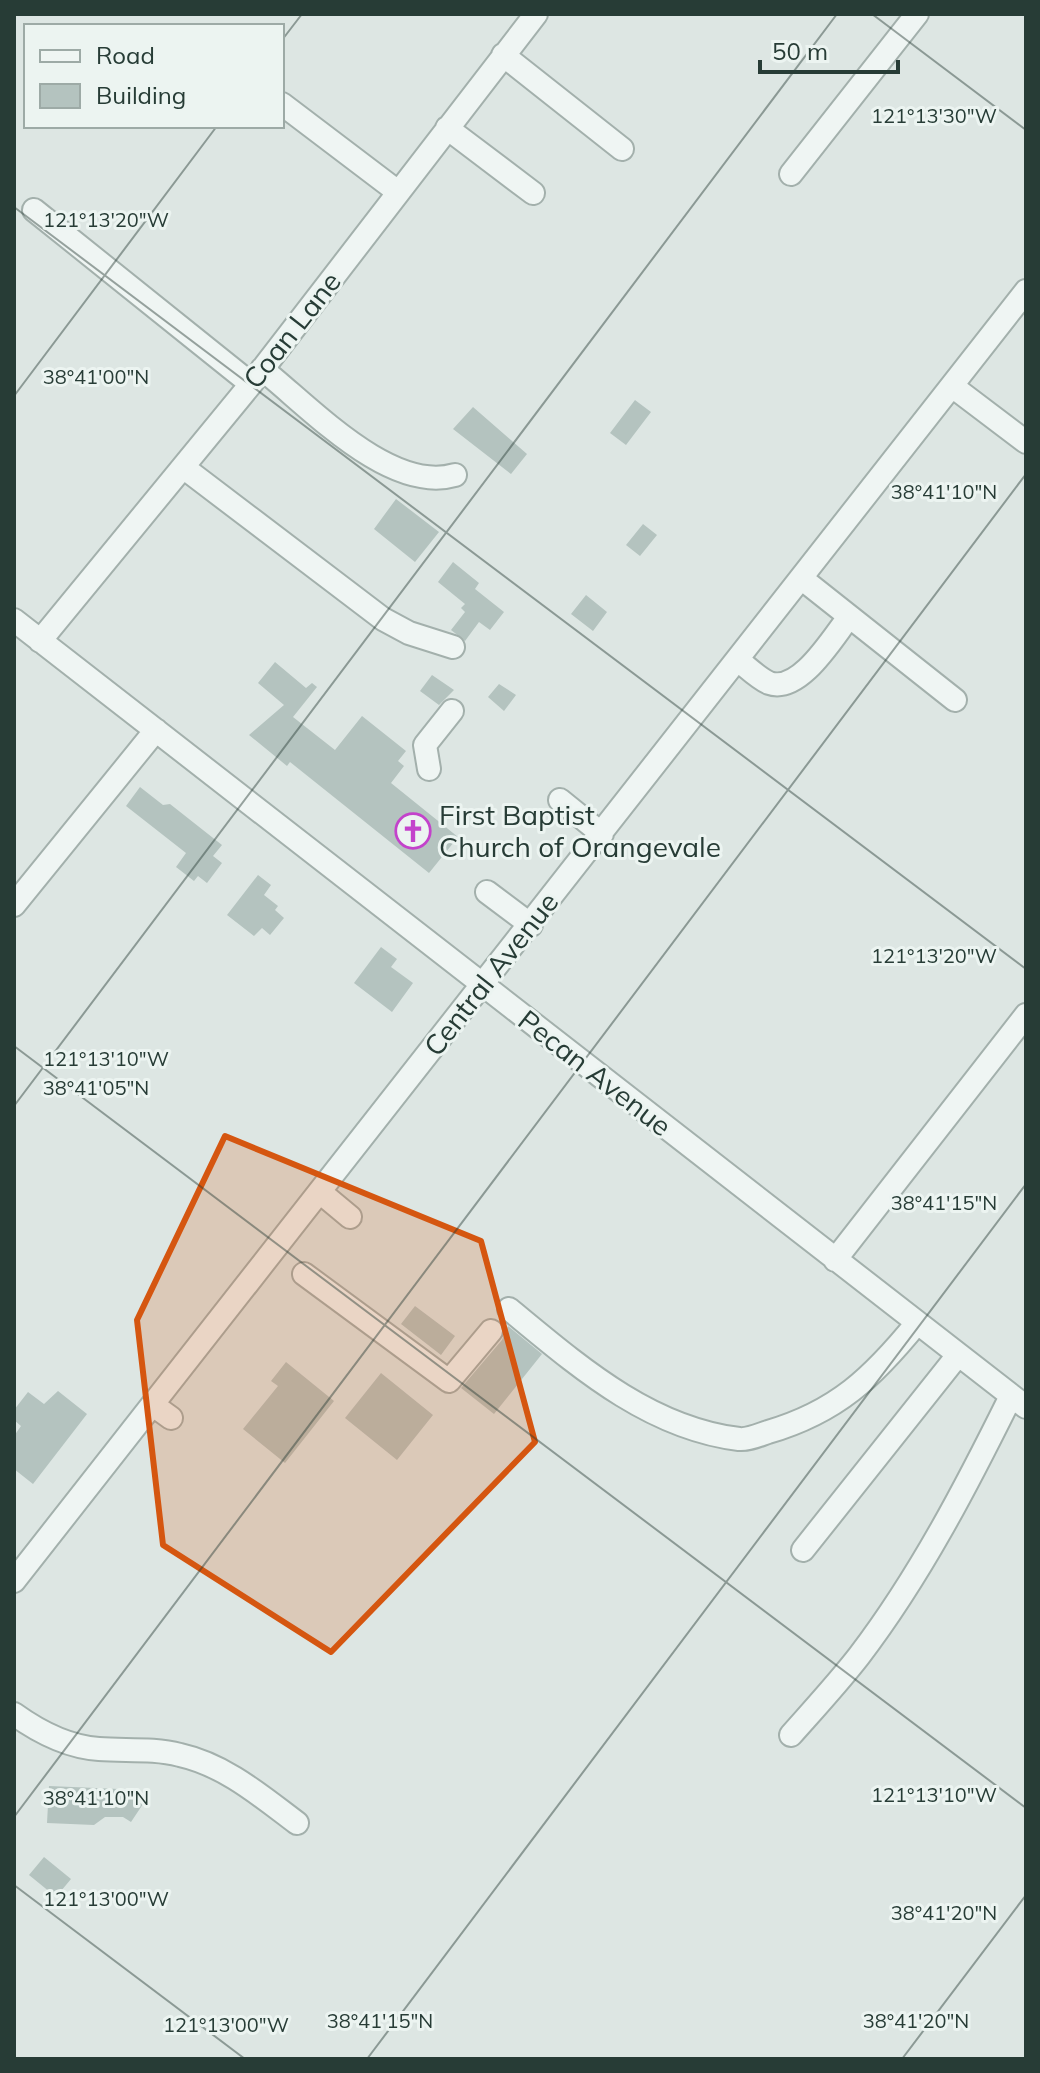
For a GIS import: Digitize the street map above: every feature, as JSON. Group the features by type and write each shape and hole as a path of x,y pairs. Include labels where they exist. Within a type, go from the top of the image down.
{"street":[{"name":"Coan Lane","path":"40,641 256,377 536,14"},
{"path":"791,174 917,14"},
{"path":"503,55 622,149"},
{"path":"284,106 398,192"},
{"path":"447,128 533,193"},
{"path":"34,210 256,377 391,470 439,480 455,475"},
{"name":"Central Avenue","path":"14,1581 162,1412 320,1192 1026,291"},
{"path":"952,386 1026,442"},
{"path":"183,467 383,619 409,633 453,647"},
{"path":"801,578 955,700"},
{"path":"738,660 770,683 785,683 805,673 849,617"},
{"name":"Pecan Avenue","path":"14,620 1019,1401"},
{"path":"429,769 425,745 452,711"},
{"path":"14,905 156,730"},
{"path":"560,800 602,834"},
{"path":"487,892 531,925"},
{"path":"835,1260 1026,1015"},
{"path":"320,1192 350,1217"},
{"path":"304,1274 449,1381 491,1331"},
{"path":"509,1309 579,1367 655,1416 742,1440 821,1414 881,1368 917,1323"},
{"path":"803,1550 958,1355"},
{"path":"791,1735 859,1656 1019,1401"},
{"path":"14,1714 45,1733 79,1746 154,1751 204,1762 227,1773 297,1823"}],"highlighted area":[{"path":"225,1136 481,1241 535,1442 331,1652 163,1545 137,1320"}],"building":[{"path":"635,400 651,412 626,445 610,433"},
{"path":"473,407 527,454 511,474 453,429"},
{"path":"396,499 439,532 415,562 374,529"},
{"path":"643,524 657,535 640,556 626,545"},
{"path":"453,562 479,583 475,589 504,612 490,630 479,622 465,641 451,630 465,612 461,608 465,604 438,582"},
{"path":"586,595 607,612 593,631 571,614"},
{"path":"275,662 306,688 312,683 317,687 293,717 335,750 362,716 406,751 398,761 404,766 391,783 458,837 429,873 290,762 287,766 249,735 284,705 258,683"},
{"path":"432,675 454,690 439,705 420,691"},
{"path":"499,684 516,695 504,711 488,697"},
{"path":"140,787 163,805 170,804 222,845 213,856 222,863 207,883 198,876 194,881 176,867 186,853 126,806"},
{"path":"258,875 271,885 264,895 278,906 275,910 284,918 270,935 262,928 254,936 227,915"},
{"path":"381,947 397,959 391,967 413,983 392,1012 354,983"},
{"path":"415,1306 455,1336 441,1355 401,1324"},
{"path":"508,1326 542,1354 494,1414 461,1388 502,1340"},
{"path":"286,1362 334,1401 285,1463 243,1429 278,1386 271,1381"},
{"path":"381,1373 433,1415 397,1460 345,1418"},
{"path":"58,1391 87,1414 33,1484 14,1469 14,1436 21,1426 14,1420 14,1410 28,1392 44,1404"},
{"path":"49,1786 119,1789 143,1804 131,1822 123,1817 105,1817 94,1825 47,1823"},
{"path":"44,1857 71,1879 56,1897 29,1875"}],"place":[{"name":"First Baptist Church of Orangevale","path":"413,831"}]}
